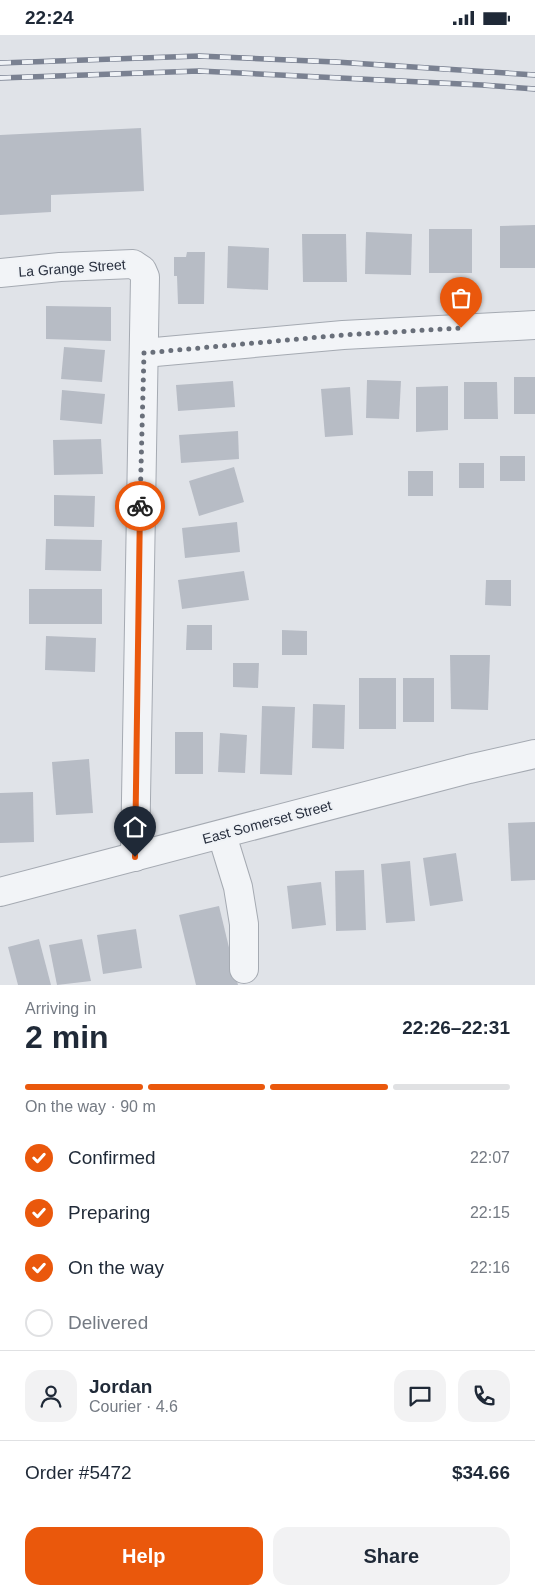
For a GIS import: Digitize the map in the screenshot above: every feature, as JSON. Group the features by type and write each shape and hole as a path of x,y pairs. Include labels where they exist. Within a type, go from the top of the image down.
{"street":[{"name":"La Grange Street","path":"0,273 60,267 133,264 142,270 145,277 144,353"},
{"path":"135,857 144,353 343,335 535,325"},
{"name":"East Somerset Street","path":"0,892 468,769 535,754"},
{"path":"222,835 238,887 244,924 244,969"}],"building":[{"path":"141,128 144,191 51,195 51,212 0,215 0,135"},
{"path":"535,225 535,268 500,268 500,226"},
{"path":"429,229 472,229 472,273 429,273"},
{"path":"366,232 412,234 411,275 365,274"},
{"path":"302,234 346,234 347,282 303,282"},
{"path":"228,246 269,248 268,290 227,288"},
{"path":"187,252 205,252 204,304 178,304 177,276 174,276 174,257 186,257"},
{"path":"46,306 111,307 111,341 46,339"},
{"path":"64,347 105,350 102,382 61,379"},
{"path":"514,377 535,377 535,414 514,414"},
{"path":"367,380 401,381 399,419 366,418"},
{"path":"233,381 235,407 178,411 176,385"},
{"path":"464,382 497,382 498,419 464,419"},
{"path":"448,386 448,430 416,432 416,387"},
{"path":"350,387 353,435 325,437 321,389"},
{"path":"62,390 105,394 102,424 60,420"},
{"path":"238,431 239,459 181,463 179,435"},
{"path":"101,439 103,474 54,475 53,440"},
{"path":"500,456 525,456 525,481 500,481"},
{"path":"459,463 484,463 484,488 459,488"},
{"path":"234,467 244,502 199,516 189,481"},
{"path":"408,471 433,471 433,496 408,496"},
{"path":"54,495 95,496 94,527 54,526"},
{"path":"237,522 240,552 185,558 182,528"},
{"path":"46,539 102,540 101,571 45,570"},
{"path":"244,571 249,600 182,609 178,580"},
{"path":"486,580 511,580 511,606 485,605"},
{"path":"29,589 102,589 102,624 29,624"},
{"path":"187,625 212,625 212,650 186,650"},
{"path":"282,630 307,631 307,655 282,655"},
{"path":"46,636 96,638 95,672 45,670"},
{"path":"450,655 490,655 488,710 451,709"},
{"path":"233,663 259,663 258,688 233,687"},
{"path":"359,678 396,678 396,729 359,729"},
{"path":"403,678 434,678 434,722 403,722"},
{"path":"313,704 345,705 344,749 312,748"},
{"path":"262,706 295,707 292,775 260,774"},
{"path":"175,732 203,732 203,774 175,774"},
{"path":"220,733 247,735 245,773 218,772"},
{"path":"89,759 93,813 56,815 52,762"},
{"path":"33,792 34,842 0,843 0,793"},
{"path":"535,822 535,880 511,881 508,823"},
{"path":"456,853 463,901 430,906 423,858"},
{"path":"410,861 415,921 386,923 381,864"},
{"path":"364,870 366,930 336,931 335,871"},
{"path":"321,882 326,925 292,929 287,886"},
{"path":"219,906 238,985 196,985 179,915"},
{"path":"136,929 142,968 103,974 97,935"},
{"path":"39,939 51,985 18,985 8,947"},
{"path":"82,939 91,981 57,985 49,945"}],"railway":[{"path":"0,63 199,56 336,62 535,75"},
{"path":"0,78 199,71 535,89"}],"way so far":[{"path":"140,506 144,353 343,335 461,328"}],"route":[{"path":"135,857 140,506"}]}
